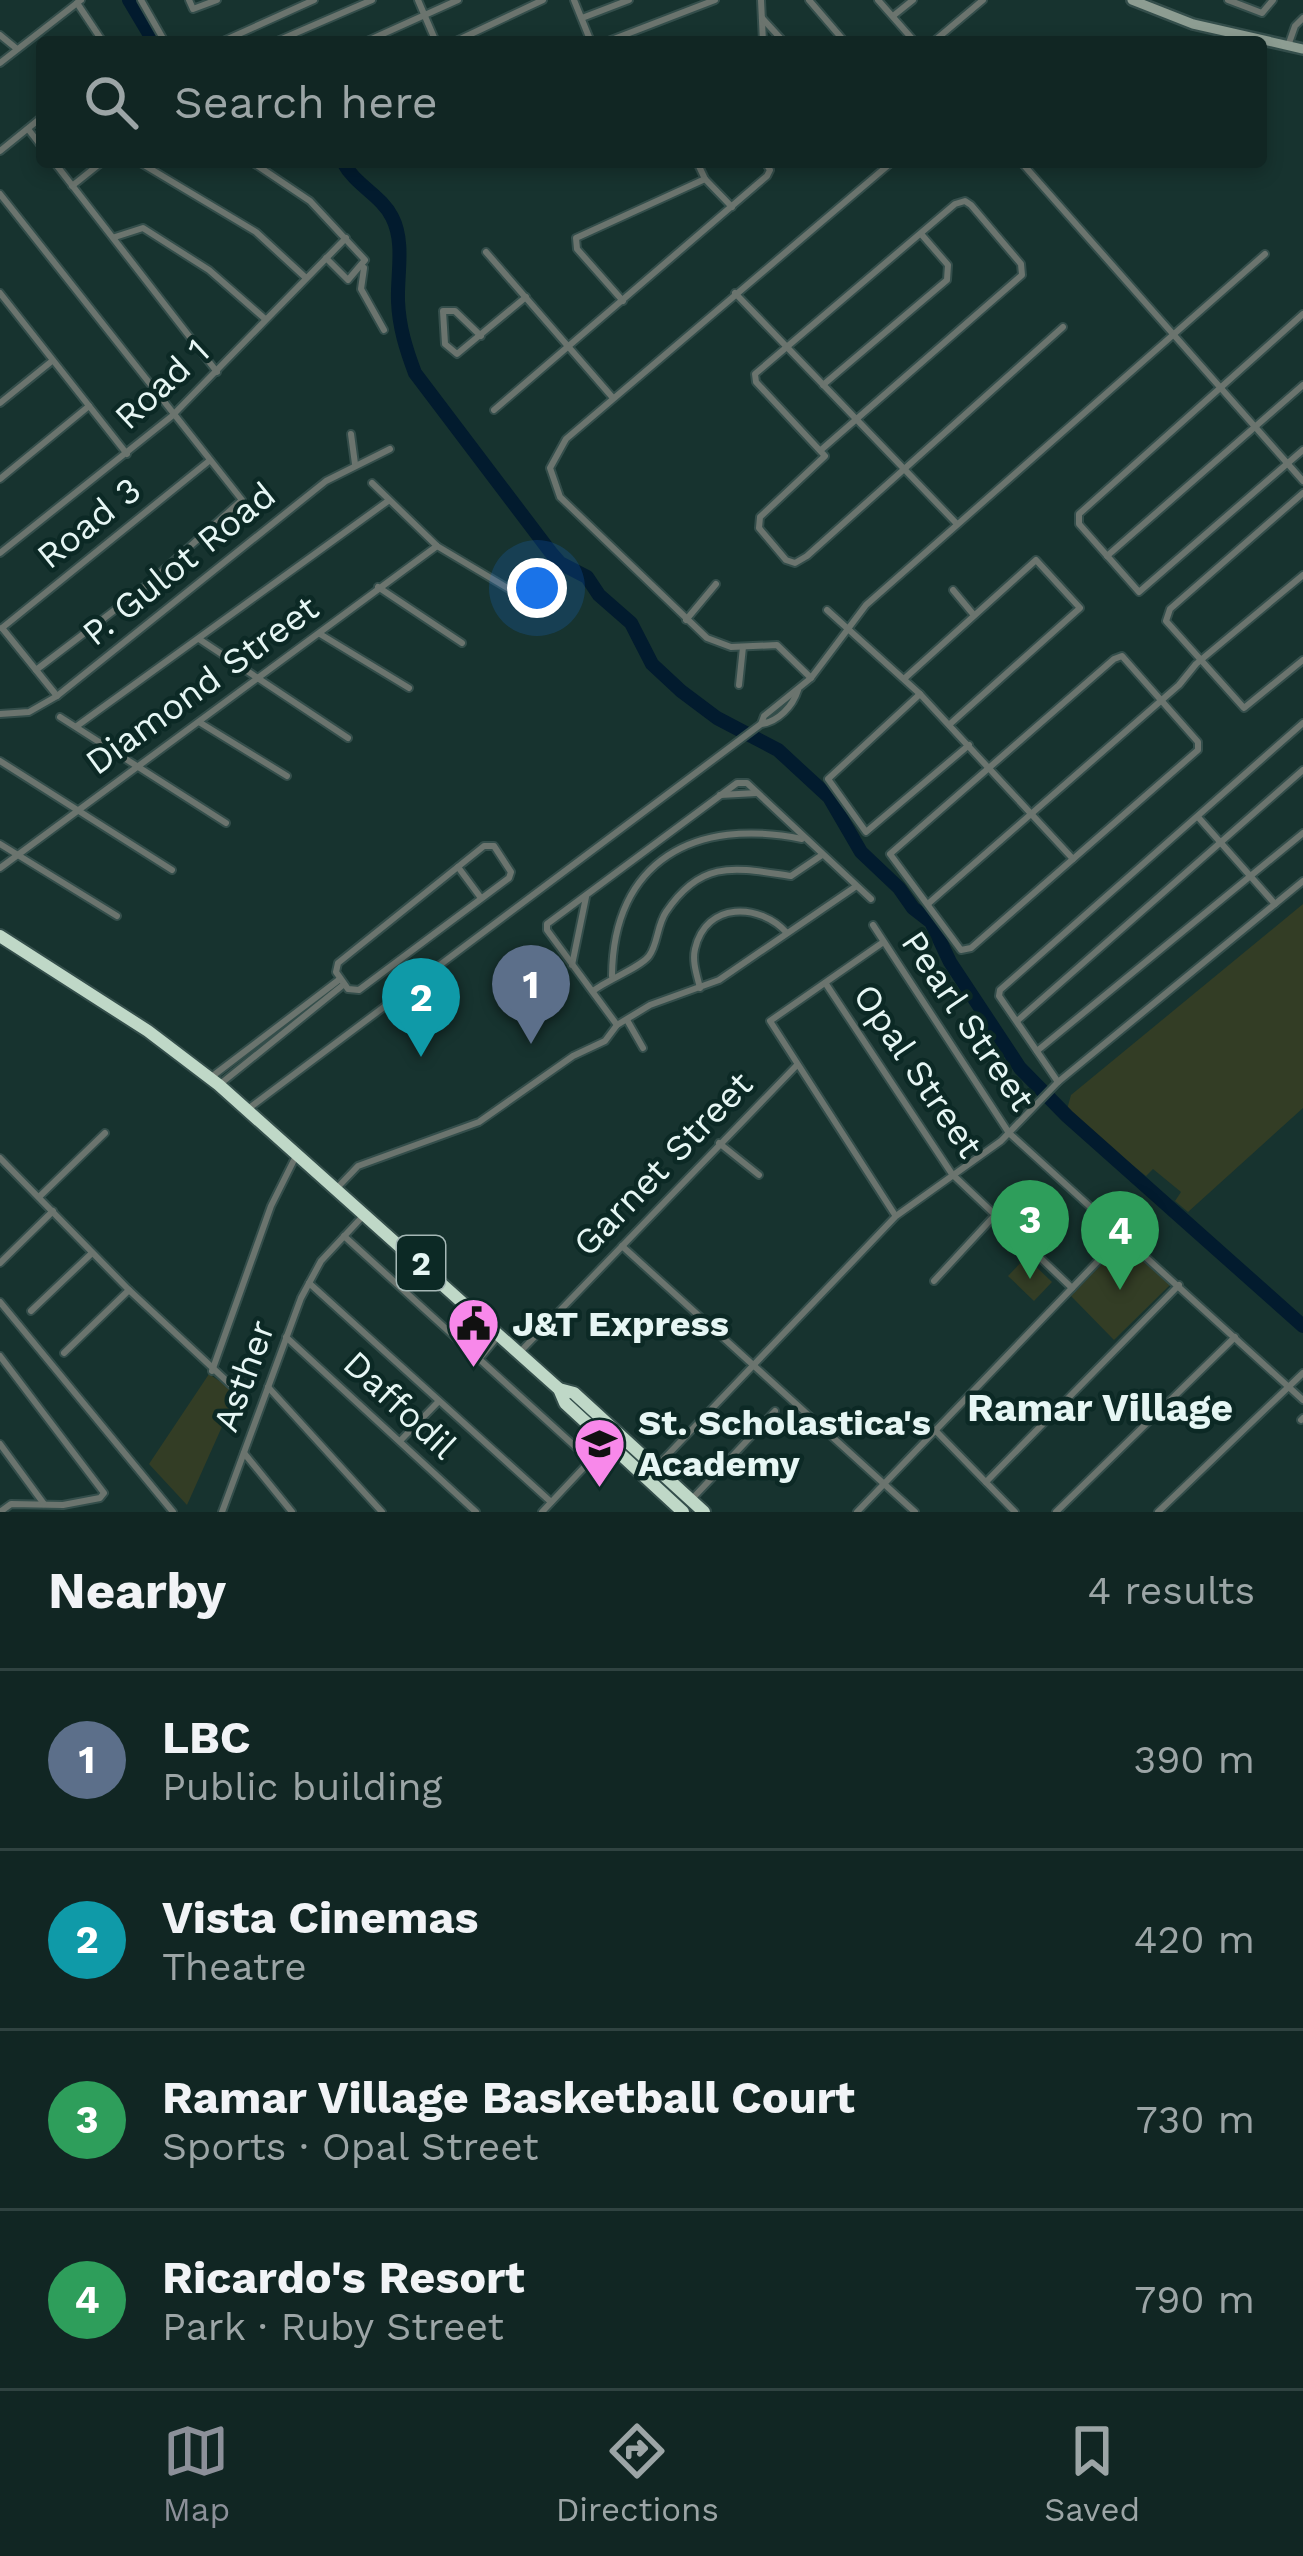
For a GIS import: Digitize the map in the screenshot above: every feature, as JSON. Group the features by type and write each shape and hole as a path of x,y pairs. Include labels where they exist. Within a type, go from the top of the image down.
{"highway":[{"name":"2","path":"0,936 145,1029 214,1081 366,1213 559,1390 565,1403 608,1442 687,1506 704,1512"},
{"name":"2","path":"559,1390 574,1393 655,1468 687,1506"}],"street":[{"path":"141,0 162,36"},
{"path":"189,0 193,9 217,0"},
{"path":"234,36 314,0"},
{"path":"288,36 373,0"},
{"path":"418,0 433,36"},
{"path":"377,36 458,0"},
{"path":"467,36 543,0"},
{"path":"574,0 589,36"},
{"path":"582,18 628,0"},
{"path":"622,36 715,0"},
{"path":"761,0 763,36"},
{"path":"809,0 840,36"},
{"path":"878,0 910,36"},
{"path":"893,16 913,0"},
{"path":"940,36 983,0"},
{"path":"1132,0 1193,24 1253,36"},
{"path":"1228,0 1262,13 1273,0"},
{"path":"0,63 79,2 99,36"},
{"path":"762,17 779,36"},
{"path":"1267,39 1298,45 1294,26 1303,18"},
{"path":"0,35 16,49"},
{"path":"0,151 36,122"},
{"path":"28,129 36,139"},
{"path":"58,168 217,372"},
{"path":"72,186 94,168"},
{"path":"149,168 256,232 306,278"},
{"path":"262,168 293,187 364,254 361,290 384,330"},
{"path":"700,168 732,207"},
{"path":"494,410 732,207 770,173 768,168"},
{"path":"811,678 777,645 743,647 713,641 686,620 571,508 554,484 550,468 566,439 885,168"},
{"path":"1026,168 1303,481"},
{"path":"623,301 577,249 576,238 705,179"},
{"path":"0,194 242,500 140,590 36,670"},
{"path":"821,450 1022,274 1021,264 968,202 955,204 755,374 755,381 821,450 824,460 758,520 759,528 789,562 807,556 1063,327"},
{"path":"116,237 143,228 209,270 264,318"},
{"path":"823,386 950,276 948,265 921,234"},
{"name":"Road 1","path":"0,553 172,416 346,238"},
{"path":"486,252 613,398"},
{"path":"248,1109 795,702 798,691 866,605 1265,254"},
{"path":"326,258 345,280 352,279 364,264"},
{"path":"0,293 127,454"},
{"path":"735,293 957,524"},
{"path":"481,336 455,311 443,310 447,349 457,354 481,336 526,297"},
{"path":"0,310 8,304"},
{"path":"1303,314 1079,514 1080,528 1139,592 1303,449"},
{"path":"0,403 52,361"},
{"path":"1107,556 1303,385"},
{"path":"0,479 89,406"},
{"path":"350,434 355,464"},
{"name":"P. Gulot Road","path":"0,714 29,712 57,696 326,481 390,448"},
{"name":"Road 3","path":"1,626 209,461"},
{"path":"372,483 436,546 520,596"},
{"path":"1303,493 1166,613 1168,625 1244,708 1303,660"},
{"path":"77,726 388,500"},
{"name":"Diamond Street","path":"0,868 436,546"},
{"path":"905,678 1036,560 1080,608 950,724"},
{"path":"929,903 1303,575"},
{"path":"686,620 716,584"},
{"path":"379,587 462,644"},
{"path":"953,590 974,614"},
{"path":"827,610 905,678 1073,859"},
{"path":"1,626 57,696"},
{"path":"320,634 409,688"},
{"path":"199,639 349,738"},
{"path":"1121,645 1122,656 1198,742 1198,750 966,950 957,948 890,854 1114,658 1122,656"},
{"path":"739,685 743,647"},
{"path":"920,694 828,779 866,832 969,745"},
{"path":"60,717 226,824"},
{"path":"199,722 286,776"},
{"path":"1055,1085 999,996 1000,990 1303,723"},
{"path":"0,761 172,870"},
{"path":"1017,1022 1303,770"},
{"path":"617,1025 547,924 743,782 871,899"},
{"path":"1197,816 1275,904"},
{"path":"612,976 613,934 625,904 668,856 712,835 752,832 804,839"},
{"path":"1036,1051 1303,833"},
{"path":"657,841 668,856"},
{"path":"0,844 117,916"},
{"path":"484,846 494,846 511,874 359,990 342,982 336,972 338,963 458,867 484,846"},
{"path":"593,991 648,958 663,916 707,875 742,866 791,876 822,855"},
{"path":"458,867 482,898"},
{"path":"655,1468 896,1216 1009,1133 1055,1085 1303,881"},
{"path":"337,1188 358,1166 479,1122 566,1061 605,1041 617,1025 650,1005 719,980 856,886"},
{"path":"572,965 587,893"},
{"path":"700,988 694,950 718,917 758,911 788,933"},
{"name":"Pearl Street","path":"872,925 1009,1133 1303,1400"},
{"path":"883,943 770,1021 896,1216"},
{"path":"214,1081 342,982"},
{"name":"Opal Street","path":"826,984 952,1174 1072,1288"},
{"path":"627,1019 643,1048"},
{"name":"Garnet Street","path":"519,1354 797,1065"},
{"path":"39,1198 105,1132"},
{"path":"719,1143 759,1175"},
{"path":"212,1371 271,1206 298,1152"},
{"path":"0,1158 129,1290 231,1385"},
{"path":"0,1174 8,1166"},
{"path":"0,1262 52,1211"},
{"name":"Asther","path":"222,1512 309,1283 321,1261 366,1213"},
{"path":"934,1281 996,1214"},
{"path":"857,1512 1122,1236"},
{"path":"344,1237 590,1460"},
{"path":"622,1246 915,1512"},
{"path":"32,1312 92,1252"},
{"path":"309,1283 551,1502"},
{"path":"986,1482 1179,1285"},
{"path":"64,1353 129,1290"},
{"path":"0,1302 172,1512"},
{"path":"479,1359 499,1335"},
{"name":"Daffodil","path":"286,1337 476,1512"},
{"path":"1056,1512 1235,1337"},
{"path":"0,1356 104,1493 100,1498 44,1506 11,1504 0,1512"},
{"path":"1158,1512 1303,1373"},
{"path":"268,1388 382,1512"},
{"path":"400,1441 438,1402"},
{"path":"687,1506 775,1411"},
{"path":"935,1430 1015,1512"},
{"path":"542,1512 608,1442"},
{"path":"1,1448 44,1506"},
{"path":"244,1453 292,1512"},
{"path":"460,1512 467,1504"}],"green space":[{"path":"1303,904 1303,1108 1188,1212 1175,1201 1181,1192 1153,1169 1146,1176 1066,1113 1071,1095"},
{"path":"1124,1241 1170,1285 1114,1340 1071,1296"},
{"path":"1026,1257 1052,1282 1034,1301 1008,1276"},
{"path":"209,1374 237,1393 187,1505 149,1464"}],"waterway":[{"path":"129,0 150,36"},
{"path":"347,168 387,209 396,227 400,320 415,373 552,554 587,577 599,595 631,623 652,664 681,691 717,718 778,750 829,797 861,852 931,922 950,962 1020,1068 1067,1116 1303,1326"}],"place":[{"name":"LBC","path":"531,1044"},
{"name":"Vista Cinemas","path":"421,1057"},
{"name":"Ramar Village Basketball Court","path":"1030,1279"},
{"name":"Ricardo's Resort","path":"1120,1290"},
{"name":"J&T Express","path":"473,1370"},
{"name":"St. Scholastica's Academy","path":"599,1490"}],"district":[{"name":"Ramar Village","path":"1100,1407"}]}
